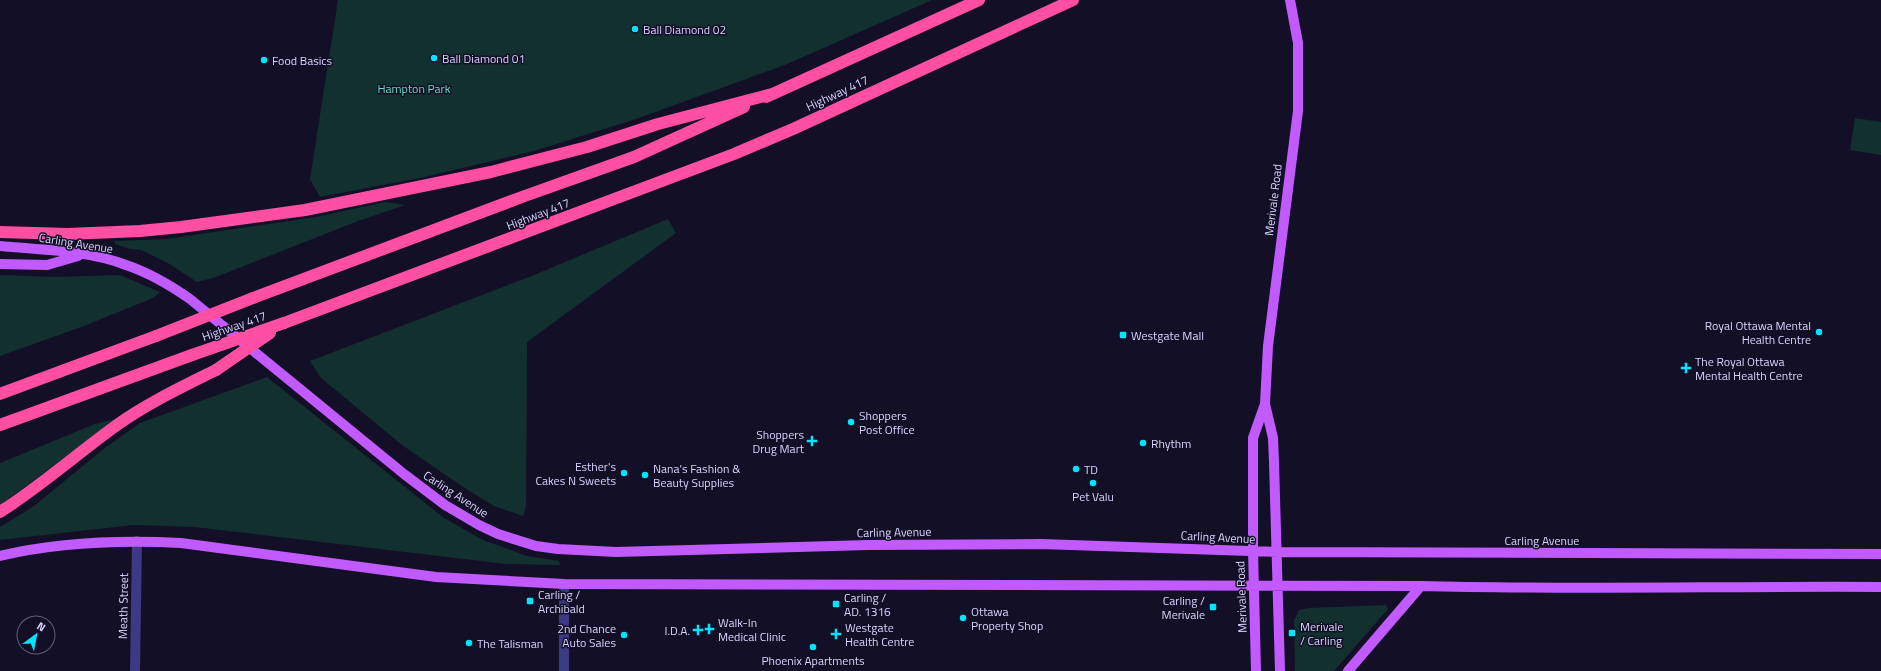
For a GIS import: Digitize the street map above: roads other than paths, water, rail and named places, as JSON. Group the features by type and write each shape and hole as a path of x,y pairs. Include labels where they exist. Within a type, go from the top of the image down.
{"highway":[{"path":"0,394 522,197 634,157 979,0"},
{"name":"Highway 417","path":"0,425 284,323 734,154 800,126 1074,0"},
{"path":"0,232 67,234 140,231 305,210 491,172 587,147 658,124 772,94"},
{"path":"0,512 118,424 163,396 216,370 284,323"}],"main road":[{"name":"Merivale Road","path":"1256,671 1252,551 1254,438 1265,404 1269,338 1298,111 1298,43 1290,0"},
{"name":"Carling Avenue","path":"0,246 84,255 125,264 159,279 196,304 439,501 479,525 498,534 536,546 598,552 877,545 1041,544 1277,552 1881,554"},
{"path":"0,264 47,265 84,255"},
{"name":"Merivale Road","path":"1265,404 1273,438 1280,671"},
{"path":"0,556 54,546 136,541 181,543 444,577 564,584 1254,587 1421,586 1499,588 1707,586 1881,587"},
{"path":"1348,671 1421,586"}],"street":[{"name":"Meath Street","path":"135,671 136,541"},
{"path":"564,584 564,671"}],"place":[{"name":"Ball Diamond 02","path":"635,29"},
{"name":"Ball Diamond 01","path":"434,58"},
{"name":"Food Basics","path":"264,60"},
{"name":"Royal Ottawa Mental Health Centre","path":"1819,332"},
{"name":"Westgate Mall","path":"1123,335"},
{"name":"The Royal Ottawa Mental Health Centre","path":"1686,368"},
{"name":"Shoppers Post Office","path":"851,422"},
{"name":"Shoppers Drug Mart","path":"812,441"},
{"name":"Rhythm","path":"1143,443"},
{"name":"TD","path":"1076,469"},
{"name":"Esther's Cakes N Sweets","path":"624,473"},
{"name":"Nana's Fashion & Beauty Supplies","path":"645,475"},
{"name":"Pet Valu","path":"1093,483"},
{"name":"Carling / Archibald","path":"530,601"},
{"name":"Carling / AD. 1316","path":"836,604"},
{"name":"Carling / Merivale","path":"1213,607"},
{"name":"Ottawa Property Shop","path":"963,618"},
{"name":"Walk-In Medical Clinic","path":"709,629"},
{"name":"I.D.A.","path":"698,630"},
{"name":"Merivale / Carling","path":"1292,633"},
{"name":"Westgate Health Centre","path":"836,634"},
{"name":"2nd Chance Auto Sales","path":"624,635"},
{"name":"The Talisman","path":"469,643"},
{"name":"Phoenix Apartments","path":"813,647"}],"park label":[{"name":"Hampton Park","path":"414,88"}]}
